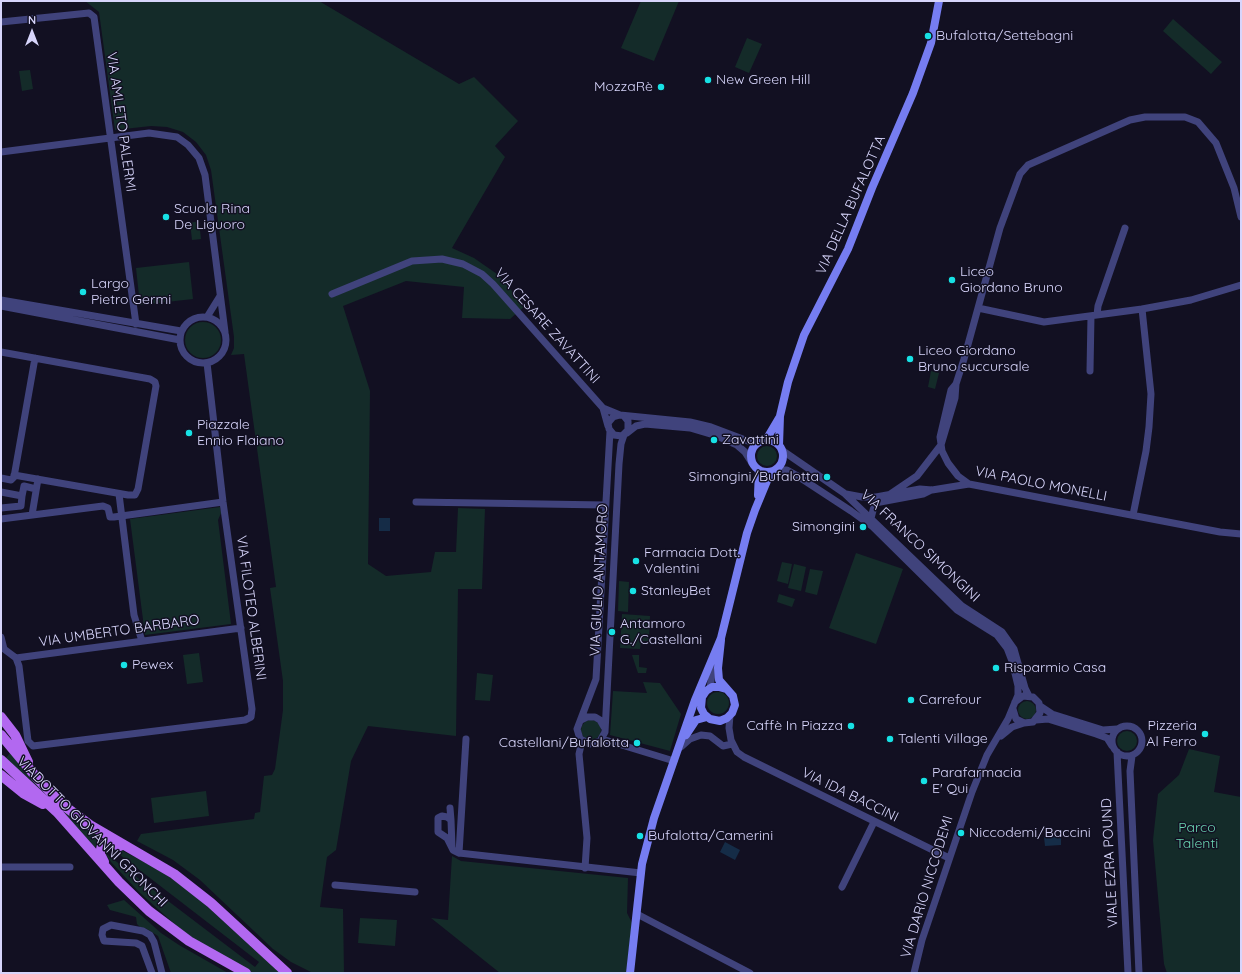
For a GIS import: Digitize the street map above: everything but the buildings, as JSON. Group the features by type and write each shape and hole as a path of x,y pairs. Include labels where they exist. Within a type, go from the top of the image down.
{"main road":[{"path":"1,717 15,735 34,775"},
{"name":"VIADOTTO GIOVANNI GRONCHI","path":"1,735 52,795 74,814 146,856 193,888 287,973"},
{"name":"VIADOTTO GIOVANNI GRONCHI","path":"1,760 57,812 119,882 149,911 177,933 246,973"},
{"path":"1,776 23,793 57,812"},
{"path":"119,882 101,858 100,850 103,844 110,842 146,856"}],"street":[{"name":"VIA DELLA BUFALOTTA","path":"781,448 780,416 788,382 804,335 853,238 872,188 920,75 931,43 939,1"},
{"name":"VIA AMLETO PALERMI","path":"1,22 89,13 94,17 112,138 127,268 136,324"},
{"path":"889,495 917,476 941,445 955,398 956,384 1000,228 1023,170 1033,162 1122,123 1138,118 1161,116 1185,117 1198,122 1210,134 1219,147 1234,188 1241,217"},
{"path":"1,152 149,133 170,135 188,144 199,158 205,178 225,332 226,345 219,357 207,363 200,363 188,358 181,346 180,340 182,331 188,322 194,319 207,318 221,325 225,332"},
{"path":"1090,371 1094,315 1125,228"},
{"name":"VIA CESARE ZAVATTINI","path":"332,294 396,266 412,262 442,259 463,264 482,274 493,284 603,408 622,416 690,422 711,427 748,441 762,441"},
{"path":"978,308 1038,321 1142,309 1191,300 1241,285"},
{"path":"207,318 220,296"},
{"path":"1,300 182,331"},
{"path":"1,306 180,340"},
{"path":"1,314 9,307"},
{"path":"1133,515 1146,451 1150,407 1148,360 1142,309"},
{"path":"1,352 150,379 155,382 156,388 138,489 135,495 119,494 14,475"},
{"path":"1,478 11,480 14,475 35,358"},
{"path":"1,519 103,506 108,508 110,517 223,502 207,363"},
{"name":"VIA CESARE ZAVATTINI","path":"603,408 609,429"},
{"path":"626,434 630,426 628,420 622,416 611,418 609,429 617,436 626,434 636,426 645,424 690,428 717,436 737,445 747,454 752,463 759,470 766,472 775,470"},
{"name":"VIA DELLA BUFALOTTA","path":"762,441 780,416"},
{"name":"VIA GIULIO ANTAMORO","path":"585,868 587,838 579,754 582,741 577,731 596,676 609,429"},
{"name":"VIA GIULIO ANTAMORO","path":"602,739 604,734 619,464 621,444 626,434"},
{"path":"630,973 641,873 654,818 686,723 721,638 755,510 767,481 782,462 781,448 773,441 762,441 751,451 752,463"},
{"name":"VIA PAOLO MONELLI","path":"941,445 950,468 961,480 969,484 1220,532 1241,534"},
{"name":"VIA FRANCO SIMONGINI","path":"781,448 797,462 844,493 962,606 998,629 1008,638 1016,654 1025,688 1029,696"},
{"path":"755,510 759,484 759,470"},
{"name":"VIA FRANCO SIMONGINI","path":"775,470 789,471 822,491 873,527 958,610 994,633 1002,640 1009,652 1018,686 1014,705"},
{"path":"814,486 820,476"},
{"path":"32,515 38,479"},
{"path":"822,491 835,495 851,506 859,506 922,494 932,490 969,484"},
{"path":"20,516 24,486 36,489"},
{"path":"844,493 866,498 920,489 932,490"},
{"path":"1,492 22,496"},
{"path":"119,494 134,615 142,640"},
{"name":"VIA FILOTEO ALBERINI","path":"16,658 19,666 28,741 31,745 37,746 245,720 251,717 253,710 223,502"},
{"path":"416,502 605,505"},
{"path":"871,518 875,503"},
{"path":"1,508 21,506"},
{"name":"VIA UMBERTO BARBARO","path":"16,658 241,628"},
{"path":"1,637 4,649 16,658"},
{"path":"681,747 690,739 701,735 710,736 724,746 732,744 729,728 730,715 734,708 735,702 733,696 721,684 718,674 721,638"},
{"path":"710,688 716,650"},
{"path":"686,723 701,701 703,694 710,688 719,687 726,689"},
{"path":"1029,696 1036,699 1040,706 1052,714 1103,730 1117,729 1128,725 1134,727 1140,731 1143,739 1140,750 1132,756 1123,756 1115,749 1108,739 1104,737 1048,719 1024,723 1016,719 1014,705 1020,698 1029,696"},
{"path":"701,701 702,712 707,717 720,721 730,715"},
{"name":"VIA DARIO NICCODEMI","path":"914,973 922,940 972,792 1014,705"},
{"path":"1036,720 1040,713 1040,706"},
{"path":"581,720 587,717 595,717 600,720 604,727"},
{"path":"674,760 692,724 698,719 707,717"},
{"name":"VIA DARIO NICCODEMI","path":"994,744 1012,727 1024,723"},
{"path":"1115,749 1112,738 1117,729"},
{"path":"460,853 466,739"},
{"path":"582,741 593,744 602,739 674,760"},
{"name":"VIA IDA BACCINI","path":"732,744 741,756 949,858"},
{"name":"VIALE EZRA POUND","path":"1115,749 1121,818 1128,973"},
{"name":"VIALE EZRA POUND","path":"1132,756 1130,767 1139,973"},
{"path":"450,808 452,847"},
{"path":"435,811 438,818 438,832 447,838 452,847 460,853 641,873"},
{"path":"438,818 446,816 451,820"},
{"path":"1121,818 1132,818"},
{"path":"842,888 874,822"},
{"path":"1,867 70,867"},
{"path":"334,885 415,892"},
{"path":"637,914 750,973"},
{"path":"152,973 142,946 136,943 104,941 102,935 103,929 111,925 143,931 150,935 154,942 162,973"},
{"path":"1126,926 1138,926"}],"green space":[{"path":"85,1 319,1 459,84 474,77 518,121 495,146 505,157 452,248 474,258 497,274 525,306 510,319 462,318 464,287 406,281 343,306 370,391 368,564 386,576 431,572 435,552 456,552 458,508 485,509 482,589 458,589 456,736 368,726 351,761 336,850 327,857 320,907 343,909 344,973 313,973 291,962 273,949 200,880 173,860 137,841 141,834 254,819 255,813 260,812 264,776 272,775 275,769 283,710 283,681 270,588 276,587 244,354 231,355 234,348 234,337 211,170 206,155 196,142 183,132 167,127 151,126 115,130 99,12"},
{"path":"641,1 679,1 654,61 621,48"},
{"path":"1173,19 1222,62 1211,74 1163,31"},
{"path":"747,38 762,44 749,73 735,67"},
{"path":"30,70 33,89 22,91 19,71"},
{"path":"199,221 201,239 192,240 190,223"},
{"path":"189,262 193,299 140,305 136,268"},
{"path":"207,322 216,327 220,333 220,347 216,353 207,358 199,358 190,353 186,347 185,336 190,327 196,323"},
{"path":"931,371 939,373 935,389 928,387"},
{"path":"763,446 771,446 777,452 777,460 771,466 763,466 757,460 757,452"},
{"path":"220,507 221,513 218,520 231,624 145,635 130,519"},
{"path":"856,553 903,569 876,644 829,628"},
{"path":"782,562 792,564 788,584 777,581"},
{"path":"794,564 806,567 801,591 788,588"},
{"path":"810,569 823,571 817,595 805,592"},
{"path":"619,581 629,582 628,612 618,611"},
{"path":"779,594 795,599 792,607 777,602"},
{"path":"622,614 650,616 649,641 641,641 640,649 620,648"},
{"path":"199,653 203,682 187,684 183,655"},
{"path":"632,655 639,655 639,667 647,668 646,673 638,673"},
{"path":"477,673 493,675 490,701 475,700"},
{"path":"643,682 660,683 681,714 670,751 610,735 613,691 647,693"},
{"path":"718,692 726,695 729,703 726,711 718,714 710,711 707,703 710,695"},
{"path":"1027,701 1031,702 1035,706 1035,714 1031,718 1027,719 1023,718 1019,714 1018,710 1019,706 1023,702"},
{"path":"587,720 595,720 601,726 601,734 595,740 587,740 581,734 581,726"},
{"path":"1127,731 1134,734 1137,741 1134,748 1127,751 1120,748 1117,741 1120,734"},
{"path":"1,740 104,837 97,843 94,849 1,755 1,753 6,758 10,753 1,743"},
{"name":"Parco Talenti","path":"1189,749 1220,756 1214,792 1241,797 1241,973 1167,973 1164,964 1153,840 1158,794 1179,775"},
{"path":"206,791 209,816 154,823 151,798"},
{"path":"113,846 154,867 189,890 281,973 253,973 206,948 179,928 139,892 111,862 105,853 255,967 259,962 111,848"},
{"path":"452,856 461,861 628,878 627,913 632,923 626,973 500,973 431,918 448,920"},
{"path":"124,900 161,933 228,973 171,973 158,936 147,929 140,927 137,924 136,917 110,910 107,905"},
{"path":"360,918 397,920 395,946 358,943"}],"water":[{"path":"379,518 390,518 390,531 379,531"},
{"path":"1061,836 1061,845 1045,846 1044,837"},
{"path":"725,842 740,850 735,860 720,852"}],"place":[{"name":"Bufalotta/Settebagni","path":"928,36"},
{"name":"New Green Hill","path":"708,80"},
{"name":"MozzaRè","path":"661,87"},
{"name":"Scuola Rina De Liguoro","path":"166,217"},
{"name":"Liceo Giordano Bruno","path":"952,280"},
{"name":"Largo Pietro Germi","path":"83,292"},
{"name":"Liceo Giordano Bruno succursale","path":"910,359"},
{"name":"Piazzale Ennio Flaiano","path":"189,433"},
{"name":"Zavattini","path":"714,440"},
{"name":"Simongini/Bufalotta","path":"827,477"},
{"name":"Simongini","path":"863,527"},
{"name":"Farmacia Dott. Valentini","path":"636,561"},
{"name":"StanleyBet","path":"633,591"},
{"name":"Antamoro G./Castellani","path":"612,632"},
{"name":"Pewex","path":"124,665"},
{"name":"Risparmio Casa","path":"996,668"},
{"name":"Carrefour","path":"911,700"},
{"name":"Caffè In Piazza","path":"851,726"},
{"name":"Pizzeria Al Ferro","path":"1205,734"},
{"name":"Talenti Village","path":"890,739"},
{"name":"Castellani/Bufalotta","path":"637,743"},
{"name":"Parafarmacia E' Qui","path":"924,781"},
{"name":"Niccodemi/Baccini","path":"961,833"},
{"name":"Bufalotta/Camerini","path":"640,836"}]}
